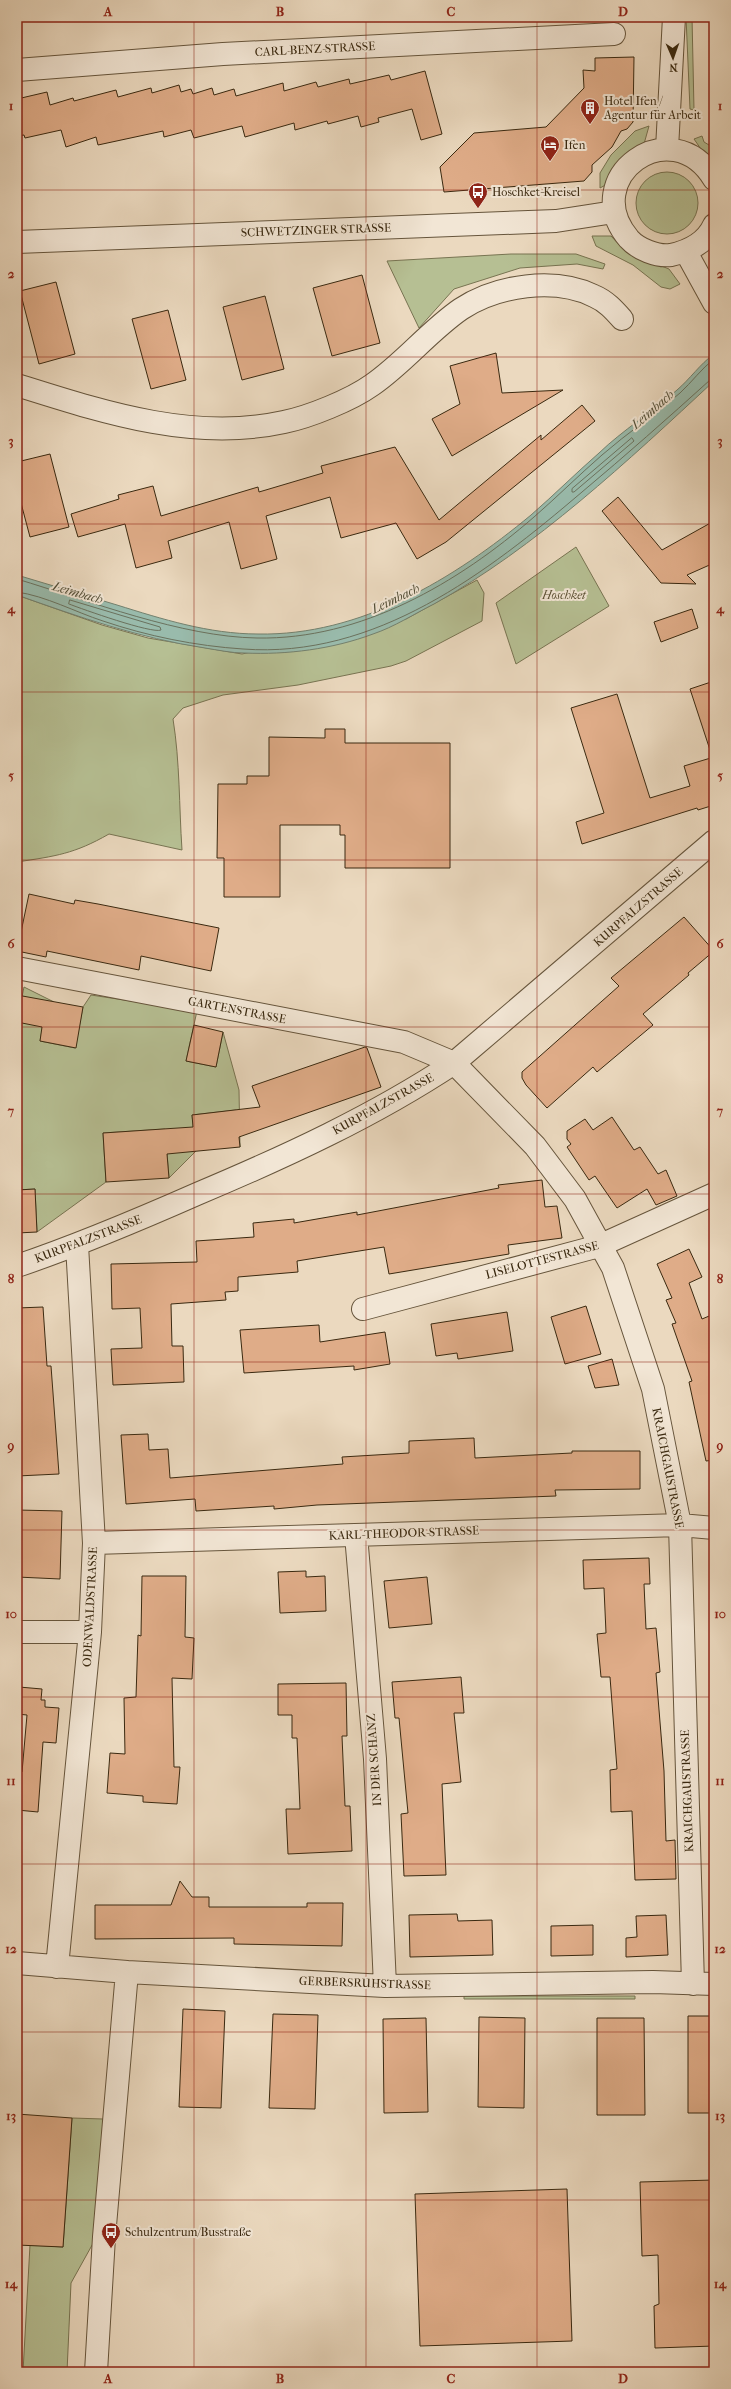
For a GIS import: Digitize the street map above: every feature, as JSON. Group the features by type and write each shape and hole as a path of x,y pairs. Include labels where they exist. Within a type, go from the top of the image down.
{"street":[{"path":"667,149 674,17"},
{"name":"CARL-BENZ-STRASSE","path":"17,70 223,54 614,34"},
{"path":"714,180 706,166 688,153 667,149 652,151 638,158 626,168 618,181 614,196 614,212 621,229 633,243 649,252 668,255 686,252 700,243 714,225"},
{"name":"SCHWETZINGER STRASSE","path":"17,242 556,221 614,212"},
{"path":"686,252 714,303"},
{"path":"17,386 98,410 171,426 209,429 250,426 284,422 318,411 372,386 460,310 484,297 524,287 562,286 596,296 606,303 622,319"},
{"name":"KURPFALZSTRASSE","path":"17,1266 77,1246 281,1158 415,1089 454,1063 714,841"},
{"name":"GARTENSTRASSE","path":"17,968 404,1042 454,1063"},
{"name":"KRAICHGAUSTRASSE","path":"454,1063 535,1146 575,1199 599,1246 613,1268 653,1389 680,1524 703,1984"},
{"name":"LISELOTTESTRASSE","path":"363,1309 599,1246 714,1194"},
{"name":"ODENWALDSTRASSE","path":"57,1967 90,1632 94,1543 77,1246"},
{"name":"KARL-THEODOR-STRASSE","path":"94,1543 680,1524 714,1528"},
{"name":"IN DER SCHANZ","path":"356,1535 375,1759 385,1986"},
{"path":"17,1632 90,1632"},
{"name":"GERBERSRUHSTRASSE","path":"17,1963 127,1972 385,1986 653,1982 703,1984"},
{"path":"96,2372 104,2237 127,1972"}],"green space":[{"path":"686,17 692,17 694,110 690,109"},
{"path":"649,126 644,144 625,162 611,182 600,188 600,173 611,155 635,131"},
{"path":"702,136 704,142 714,148 714,159 705,155 694,139"},
{"path":"661,172 673,172 689,181 696,191 698,203 696,215 689,225 673,234 661,234 650,229 641,220 636,209 636,197 641,186 650,177"},
{"path":"592,236 611,236 626,252 669,269 680,284 670,289 661,287 633,265 596,246"},
{"path":"511,254 576,254 605,264 603,269 577,264 520,268 454,289 419,328 387,261"},
{"name":"Hoschket","path":"576,547 609,606 516,664 496,603"},
{"path":"477,580 484,593 482,621 406,661 391,666 298,685 223,695 183,708 173,719 178,768 182,850 109,834 97,841 75,850 43,858 17,862 17,595 102,625 148,638 242,654 406,619"},
{"path":"24,987 54,1002 51,1020 44,1019 40,1041 75,1048 83,1007 91,995 197,1011 186,1061 216,1067 223,1032 239,1090 240,1147 236,1110 192,1115 196,1151 169,1178 165,1129 103,1133 106,1182 37,1232 35,1189 17,1190 17,1022"},
{"path":"464,1996 635,1996 635,1999 464,1999"},
{"path":"72,2118 103,2119 96,2238 71,2283 67,2372 23,2372 30,2245 63,2247"}],"water":[{"path":"714,354 714,381 615,472 545,530 472,582 389,628 373,634 342,644 310,650 277,653 234,652 181,644 133,633 86,619 17,595 17,575 186,625 204,629 258,634 296,632 333,625 369,614 404,599 438,581 501,539 531,515 608,445 677,390 704,362"}],"building":[{"name":"Hotel Ifen / Agentur für Arbeit","path":"634,57 633,122 627,129 621,131 612,147 592,165 592,172 584,181 444,192 440,167 474,133 546,127 584,88 583,70 595,71 595,58"},
{"path":"425,71 442,134 421,140 412,109 378,118 379,122 361,127 358,116 328,124 327,121 295,130 294,123 245,137 242,126 194,138 191,130 164,137 163,131 98,145 96,137 66,147 61,130 25,138 24,135 17,136 17,99 47,92 50,105 73,98 74,101 116,90 118,97 151,88 152,93 179,85 181,92 191,89 193,94 212,88 214,95 234,89 236,96 283,83 284,91 316,82 318,87 349,79 350,84 389,75 391,80"},
{"path":"362,275 380,343 332,356 313,288"},
{"path":"56,282 75,354 39,364 20,291"},
{"path":"265,296 284,369 242,380 223,307"},
{"path":"168,310 186,380 151,389 132,319"},
{"path":"496,353 502,393 563,390 452,456 432,419 460,404 450,366"},
{"path":"582,405 595,421 446,542 417,559 396,523 341,538 330,497 266,516 277,559 241,569 229,522 168,541 172,558 136,568 125,524 78,537 71,514 119,499 118,495 153,486 161,516 258,487 259,492 323,473 321,466 395,447 439,520 541,435 541,440"},
{"path":"50,454 69,527 30,537 17,488 17,462"},
{"path":"618,497 662,550 714,521 714,563 687,575 696,584 661,583 602,511"},
{"path":"692,609 698,628 661,642 654,622"},
{"path":"714,681 714,749 710,750 690,689"},
{"path":"617,694 650,798 690,786 684,766 714,757 714,805 698,810 697,808 582,844 576,822 604,813 571,708"},
{"path":"325,729 345,729 345,743 450,743 450,868 345,868 345,835 340,835 340,825 280,825 280,897 224,897 224,858 217,858 218,784 247,784 247,776 269,776 269,737 325,738"},
{"path":"29,894 74,904 75,900 98,904 219,928 211,971 141,956 139,970 47,951 46,957 17,951"},
{"path":"684,917 714,951 688,973 689,975 643,1014 653,1025 597,1072 593,1067 547,1108 526,1085 522,1078 522,1072 619,986 611,978"},
{"path":"17,995 83,1007 76,1048 40,1041 42,1027 17,1022"},
{"path":"194,1025 223,1032 216,1067 186,1061"},
{"path":"365,1047 367,1048 381,1087 239,1137 240,1147 167,1154 169,1178 106,1182 103,1133 193,1127 192,1115 260,1107 252,1086"},
{"path":"612,1117 634,1150 640,1147 658,1174 666,1170 677,1196 656,1205 647,1189 617,1208 595,1176 589,1180 567,1147 571,1144 567,1139 567,1131 585,1119 593,1130"},
{"path":"542,1180 545,1207 557,1206 562,1238 508,1245 509,1254 389,1274 384,1247 297,1261 298,1272 238,1277 238,1291 225,1292 226,1300 171,1304 172,1346 183,1346 184,1382 113,1385 111,1349 142,1348 140,1308 112,1309 111,1264 197,1262 196,1241 254,1237 253,1223 294,1219 294,1223 357,1212 357,1215 499,1188 498,1185"},
{"path":"35,1189 37,1232 17,1233 17,1190"},
{"path":"689,1249 702,1277 689,1283 702,1319 714,1314 714,1460 706,1461 689,1382 692,1381 672,1324 676,1323 666,1300 672,1298 657,1264"},
{"path":"586,1306 601,1354 565,1364 551,1317"},
{"path":"43,1307 47,1366 51,1366 59,1474 17,1476 17,1308"},
{"path":"507,1312 513,1351 458,1359 457,1353 436,1356 431,1324"},
{"path":"319,1325 320,1342 385,1332 390,1364 354,1370 354,1366 244,1373 240,1330"},
{"path":"612,1359 619,1385 595,1388 588,1366"},
{"path":"148,1434 149,1450 168,1449 170,1478 343,1464 342,1457 409,1453 409,1441 474,1438 475,1458 572,1453 572,1451 640,1451 640,1489 555,1490 556,1496 317,1505 274,1509 274,1506 196,1511 195,1499 126,1504 121,1435"},
{"path":"17,1510 62,1511 60,1579 17,1577"},
{"path":"649,1558 650,1584 644,1584 646,1629 656,1628 660,1672 656,1673 664,1771 666,1841 675,1840 676,1879 635,1880 632,1811 611,1812 610,1770 617,1769 610,1677 601,1677 597,1634 606,1633 604,1588 584,1589 583,1560"},
{"path":"306,1571 306,1577 325,1576 326,1611 280,1613 278,1572"},
{"path":"142,1576 186,1576 185,1637 194,1638 192,1679 172,1678 174,1767 180,1767 177,1804 143,1802 143,1796 107,1793 110,1753 125,1754 124,1698 136,1697 138,1635 141,1636"},
{"path":"427,1577 432,1624 389,1628 384,1581"},
{"path":"461,1677 464,1713 454,1713 461,1782 442,1784 446,1875 404,1876 401,1814 408,1813 399,1718 395,1718 392,1682"},
{"path":"346,1683 347,1736 342,1736 345,1806 350,1806 352,1851 288,1854 286,1809 300,1809 297,1738 292,1738 292,1715 278,1715 278,1684"},
{"path":"19,1687 42,1689 41,1700 45,1700 45,1707 59,1708 56,1743 43,1742 38,1812 17,1810 17,1772 22,1772 27,1715 17,1714"},
{"path":"180,1881 192,1897 209,1897 209,1907 307,1907 307,1903 343,1903 342,1946 234,1944 234,1938 95,1939 95,1905 171,1905"},
{"path":"457,1914 458,1921 492,1920 493,1955 410,1957 409,1915"},
{"path":"666,1915 668,1955 626,1957 626,1938 637,1937 636,1916"},
{"path":"593,1925 593,1955 551,1956 551,1926"},
{"path":"183,2009 225,2011 221,2108 179,2107"},
{"path":"273,2014 318,2015 315,2109 269,2108"},
{"path":"688,2016 714,2016 714,2113 688,2113"},
{"path":"479,2017 525,2018 524,2108 478,2107"},
{"path":"426,2018 428,2112 384,2113 383,2019"},
{"path":"597,2018 644,2018 645,2115 597,2115"},
{"path":"17,2114 72,2118 63,2247 17,2245"},
{"path":"714,2180 714,2346 655,2348 654,2306 659,2304 658,2255 642,2256 640,2182"},
{"path":"567,2189 572,2341 420,2346 415,2194"}],"place":[{"name":"Hotel Ifen / Agentur für Arbeit","path":"590,125"},
{"name":"Ifen","path":"550,162"},
{"name":"Hoschket-Kreisel","path":"478,209"},
{"name":"Schulzentrum/Busstraße","path":"111,2249"}],"water label":[{"name":"Leimbach","path":"652,409"},
{"name":"Leimbach","path":"78,592"},
{"name":"Leimbach","path":"395,598"}]}
